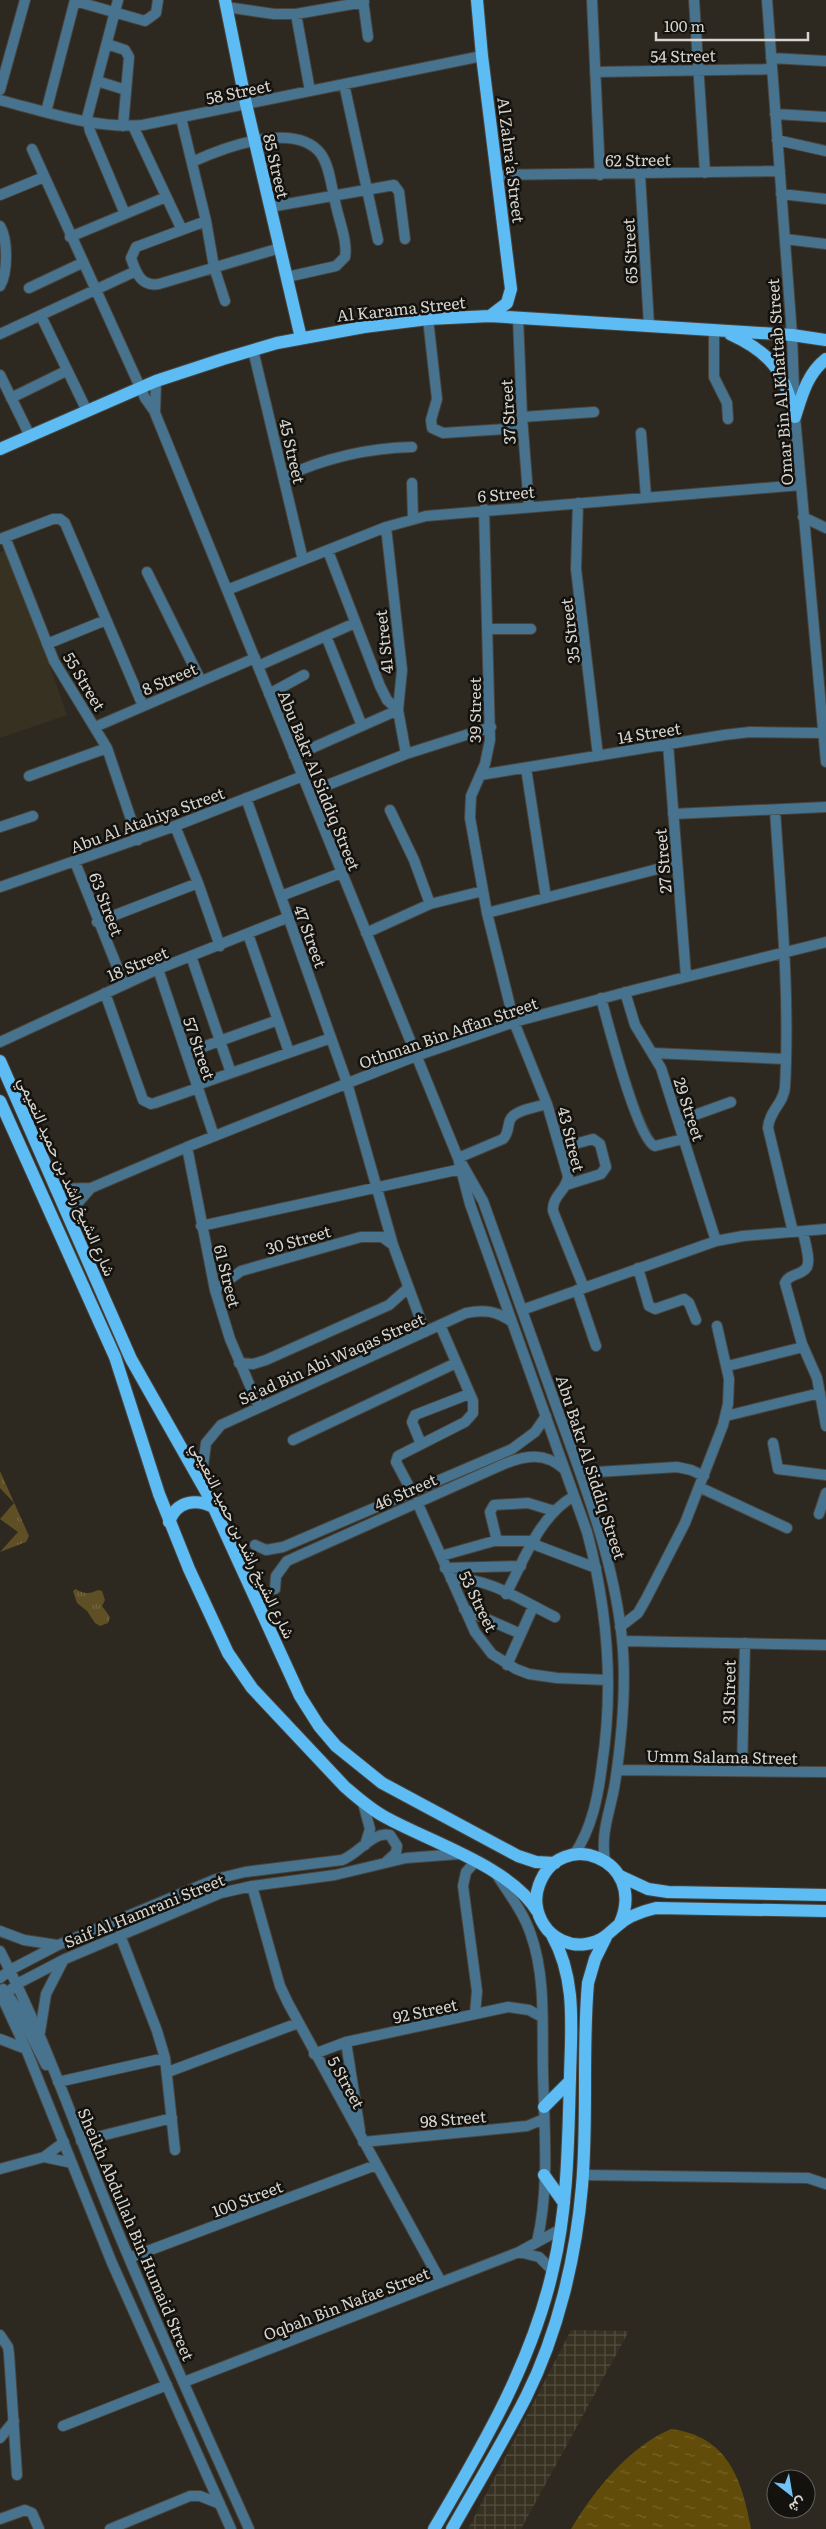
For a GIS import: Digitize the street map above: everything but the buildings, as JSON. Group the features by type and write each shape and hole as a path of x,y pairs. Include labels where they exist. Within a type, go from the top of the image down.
{"main road":[{"name":"Al Zahra'a Street","path":"477,2 511,289 510,296 502,308 490,316"},
{"name":"85 Street","path":"226,3 246,104 301,338"},
{"name":"Al Karama Street","path":"0,449 156,381 253,350 301,338 364,327 428,319 490,316 792,335 826,340"},
{"path":"717,330 751,344 772,362 786,384 795,417"},
{"path":"795,417 806,384 817,366 826,359"},
{"name":"شارع الشيخ راشد بن حميد النعيمي","path":"0,1061 55,1189 139,1374 213,1507 300,1696 319,1726 336,1746 366,1772 398,1793 518,1856 536,1862 555,1862"},
{"name":"شارع الشيخ راشد بن حميد النعيمي","path":"1,1106 115,1356 143,1449 170,1522 219,1636 243,1677 334,1775 363,1803 385,1817 496,1872 520,1888 537,1911"},
{"path":"170,1522 176,1509 190,1502 198,1502 213,1507"},
{"path":"434,2529 484,2442 515,2380 553,2271 561,2229 570,2081 570,1981 566,1963 552,1934 540,1920 537,1911 536,1900 541,1879 555,1862 574,1855 584,1854 605,1860 620,1876 648,1889 668,1892 826,1895"},
{"path":"620,1876 627,1900 620,1923"},
{"path":"452,2529 526,2396 564,2292 575,2242 583,2175 587,1995 591,1971 606,1937 620,1923 643,1911 656,1908 826,1911"},
{"path":"552,1934 568,1942 585,1945 606,1937"},
{"path":"544,2113 570,2081"},
{"path":"544,2175 564,2203"}],"street":[{"path":"0,90 25,0"},
{"path":"118,0 87,122 125,214"},
{"path":"46,112 75,1 140,20 149,19 156,13 158,0"},
{"path":"592,0 600,175"},
{"path":"694,0 705,173"},
{"name":"Omar Bin Al Khattab Street","path":"767,0 792,335 800,485 826,762"},
{"path":"226,3 274,14 296,14 364,1 368,37"},
{"path":"296,14 310,91"},
{"path":"108,44 128,52 126,90 128,126 182,230"},
{"name":"58 Street","path":"0,100 87,122 128,126 181,118 482,56"},
{"name":"54 Street","path":"595,72 699,70 772,63 826,61"},
{"path":"97,81 126,90"},
{"path":"344,84 378,240"},
{"path":"775,114 826,118"},
{"path":"181,118 206,221 214,267 225,301"},
{"path":"192,162 219,150 255,141 296,139 314,147 325,162 346,253 343,262 336,266 287,277"},
{"path":"777,140 826,151"},
{"name":"Abu Bakr Al Siddiq Street","path":"32,149 70,237 140,388 155,413 458,1158 470,1204 574,1496 596,1568 607,1633 608,1680 607,1726 598,1796 587,1832 574,1855"},
{"name":"62 Street","path":"498,175 780,171"},
{"name":"65 Street","path":"640,174 649,325"},
{"path":"0,195 44,177"},
{"path":"270,207 391,185 396,187 399,192 405,239"},
{"path":"781,194 826,199"},
{"path":"70,237 166,197"},
{"path":"206,221 136,247 131,258 136,271 144,282 154,285 280,248"},
{"path":"0,226 4,234 5,270 0,286"},
{"path":"784,239 826,244"},
{"path":"29,288 82,263"},
{"path":"0,334 136,271"},
{"path":"41,316 66,372 87,411"},
{"name":"37 Street","path":"518,317 522,428 529,506"},
{"path":"428,319 437,399 430,420 432,428 443,433 522,428"},
{"path":"717,330 714,377 727,403 728,419"},
{"name":"45 Street","path":"253,350 303,560"},
{"path":"11,398 66,372"},
{"path":"0,375 30,436"},
{"name":"Abu Bakr Al Siddiq Street","path":"155,413 156,381"},
{"path":"522,417 594,412"},
{"path":"641,433 646,497"},
{"path":"284,477 325,460 348,454 368,450 412,447"},
{"path":"412,483 413,518"},
{"name":"6 Street","path":"227,590 413,518 484,509 800,485"},
{"name":"35 Street","path":"578,503 576,570 598,756"},
{"name":"39 Street","path":"484,509 491,727 488,752 475,785 470,807 487,913 514,1022"},
{"path":"803,517 826,528"},
{"path":"3,538 56,518 63,521 143,706"},
{"name":"41 Street","path":"386,527 402,670 398,710 406,754"},
{"name":"55 Street","path":"3,538 47,644 73,695 95,726 106,748 138,840"},
{"path":"294,756 398,710 383,693 328,551"},
{"path":"147,572 201,681"},
{"path":"47,644 106,620"},
{"name":"8 Street","path":"95,726 201,681 326,636 355,623"},
{"path":"488,630 531,629"},
{"path":"326,636 362,726"},
{"path":"269,694 304,675"},
{"path":"325,786 406,754 491,727"},
{"name":"14 Street","path":"480,775 737,733 823,733"},
{"name":"27 Street","path":"668,744 686,976"},
{"path":"29,776 106,748"},
{"path":"526,768 546,898"},
{"name":"Abu Al Atahiya Street","path":"0,887 138,840 303,776"},
{"name":"47 Street","path":"246,798 347,1083 393,1244 425,1332"},
{"path":"673,814 826,807"},
{"path":"390,810 414,860 430,904"},
{"path":"775,810 785,952 785,1090 770,1116 768,1128 808,1265 804,1271 788,1277 785,1283 804,1347 815,1372 826,1426"},
{"path":"0,827 33,816"},
{"path":"175,826 198,883 220,946"},
{"name":"63 Street","path":"76,862 97,922 124,984"},
{"path":"487,913 677,864"},
{"path":"281,896 341,873"},
{"path":"97,922 198,883"},
{"path":"366,933 430,904 483,891"},
{"name":"18 Street","path":"0,1042 158,969 289,917"},
{"path":"248,934 289,1052"},
{"name":"Othman Bin Affan Street","path":"55,1189 91,1188 187,1147 347,1083 416,1056 514,1022 686,976 826,942"},
{"path":"191,956 231,1073"},
{"name":"57 Street","path":"158,969 214,1136"},
{"name":"29 Street","path":"625,992 635,1025 661,1068 716,1241"},
{"path":"105,993 143,1100 150,1104 331,1038"},
{"path":"601,998 632,1103 648,1142 655,1146 683,1139"},
{"path":"186,1053 278,1020"},
{"name":"43 Street","path":"514,1022 547,1104 568,1176 566,1185 555,1198 553,1211 580,1289 596,1346"},
{"path":"652,1053 785,1059"},
{"path":"678,1121 731,1102"},
{"path":"458,1158 503,1139 515,1115 547,1104"},
{"path":"560,1148 593,1139 600,1144 606,1164 601,1174 566,1185"},
{"name":"61 Street","path":"187,1147 215,1290 239,1363 259,1407"},
{"name":"Abu Bakr Al Siddiq Street","path":"458,1158 483,1201 580,1473 606,1552 622,1641 623,1705 617,1770 604,1832 605,1860"},
{"path":"201,1226 461,1169"},
{"name":"Othman Bin Affan Street","path":"67,1215 91,1188"},
{"path":"522,1310 716,1241 826,1229"},
{"name":"30 Street","path":"215,1290 240,1271 361,1237 382,1237 393,1244"},
{"path":"638,1268 649,1306 655,1308 684,1300 690,1303 696,1320"},
{"path":"500,1287 512,1282"},
{"path":"239,1363 253,1364 266,1360 337,1329 389,1305 408,1288"},
{"name":"Sa'ad Bin Abi Waqas Street","path":"200,1482 204,1450 209,1436 220,1425 440,1325 476,1311 495,1312 512,1322"},
{"path":"412,1492 397,1465 396,1459 400,1454 470,1419 474,1407 440,1325"},
{"path":"620,1627 632,1618 642,1606 685,1522 726,1416 729,1391 728,1366 717,1326"},
{"path":"728,1366 804,1347"},
{"path":"294,1440 456,1362"},
{"path":"726,1416 820,1393"},
{"path":"421,1444 412,1422 416,1415 470,1394"},
{"name":"46 Street","path":"275,1589 276,1576 282,1565 308,1550 417,1502 502,1459 528,1439 546,1416"},
{"path":"773,1443 776,1466 781,1471 826,1475"},
{"name":"46 Street","path":"255,1545 266,1550 278,1549 412,1492 502,1459 534,1456 551,1460 565,1470"},
{"path":"580,1473 677,1467 691,1470 704,1476"},
{"path":"699,1487 787,1528"},
{"path":"819,1514 826,1493"},
{"path":"506,1594 534,1542 554,1511 574,1496"},
{"name":"53 Street","path":"417,1502 464,1609 483,1644 507,1665 529,1674 543,1677 608,1680"},
{"path":"497,1541 490,1512 494,1506 528,1503 554,1511"},
{"path":"304,1538 302,1546 308,1550"},
{"path":"440,1556 497,1541 534,1542 596,1568"},
{"path":"445,1568 521,1566"},
{"path":"451,1580 473,1580 555,1617"},
{"path":"507,1665 533,1607"},
{"path":"464,1609 521,1634"},
{"path":"622,1641 826,1645"},
{"name":"31 Street","path":"742,1771 745,1643"},
{"name":"Umm Salama Street","path":"617,1770 826,1772"},
{"path":"363,1803 370,1829 365,1846"},
{"name":"Saif Al Hamrani Street","path":"4,1973 58,1946 226,1875 342,1860 356,1853 376,1835 390,1835 397,1846 396,1853 386,1861"},
{"name":"Saif Al Hamrani Street","path":"2,1994 65,1958 208,1898 252,1886 326,1876 386,1861 459,1854"},
{"path":"475,1862 466,1872 463,1886 477,1991 475,2014"},
{"path":"496,1872 531,1934 539,1968 542,2018 544,2175 543,2208 537,2242"},
{"name":"5 Street","path":"252,1886 280,1986 314,2054 441,2282"},
{"path":"0,1931 24,1940 58,1946"},
{"path":"120,1934 165,2058 175,2150"},
{"name":"Sheikh Abdullah Bin Humaid Street","path":"0,1951 4,1973 17,1984 40,2033 59,2086 129,2258 249,2529"},
{"path":"40,2033 46,1994 65,1958"},
{"path":"2,1994 59,2086 165,2058"},
{"name":"Sheikh Abdullah Bin Humaid Street","path":"2,1994 112,2263 230,2529"},
{"name":"92 Street","path":"314,2054 346,2042 515,2007 529,2010 542,2018"},
{"path":"168,2072 298,2023"},
{"path":"0,2040 26,2049"},
{"path":"346,2042 362,2139"},
{"name":"98 Street","path":"362,2139 527,2126 544,2113"},
{"path":"81,2141 172,2118"},
{"path":"0,2169 44,2157 64,2142"},
{"path":"44,2157 72,2163"},
{"name":"100 Street","path":"129,2258 376,2165"},
{"path":"583,2175 808,2178 826,2184"},
{"name":"Oqbah Bin Nafae Street","path":"184,2382 519,2252 561,2229"},
{"path":"519,2252 539,2257 553,2271"},
{"path":"0,2335 8,2346 10,2354 17,2475"},
{"path":"63,2426 167,2384"},
{"path":"0,2438 14,2421"},
{"path":"111,2529 190,2496 200,2496 220,2504"},
{"path":"0,2519 25,2510 32,2513 39,2529"}],"shaded area":[{"path":"8,549 67,715 0,738 0,552"},
{"path":"571,2330 629,2331 521,2529 468,2529"}],"green space":[{"path":"0,1471 29,1536 26,1542 0,1552 18,1532 0,1519 14,1503 0,1488"},
{"path":"76,1589 87,1593 98,1590 102,1591 105,1600 102,1606 110,1617 108,1623 100,1626 95,1623 87,1611 77,1603 73,1591"}],"water":[{"path":"671,2429 690,2433 706,2441 719,2451 729,2463 743,2494 751,2529 571,2529 590,2499 627,2458 656,2437"}]}
